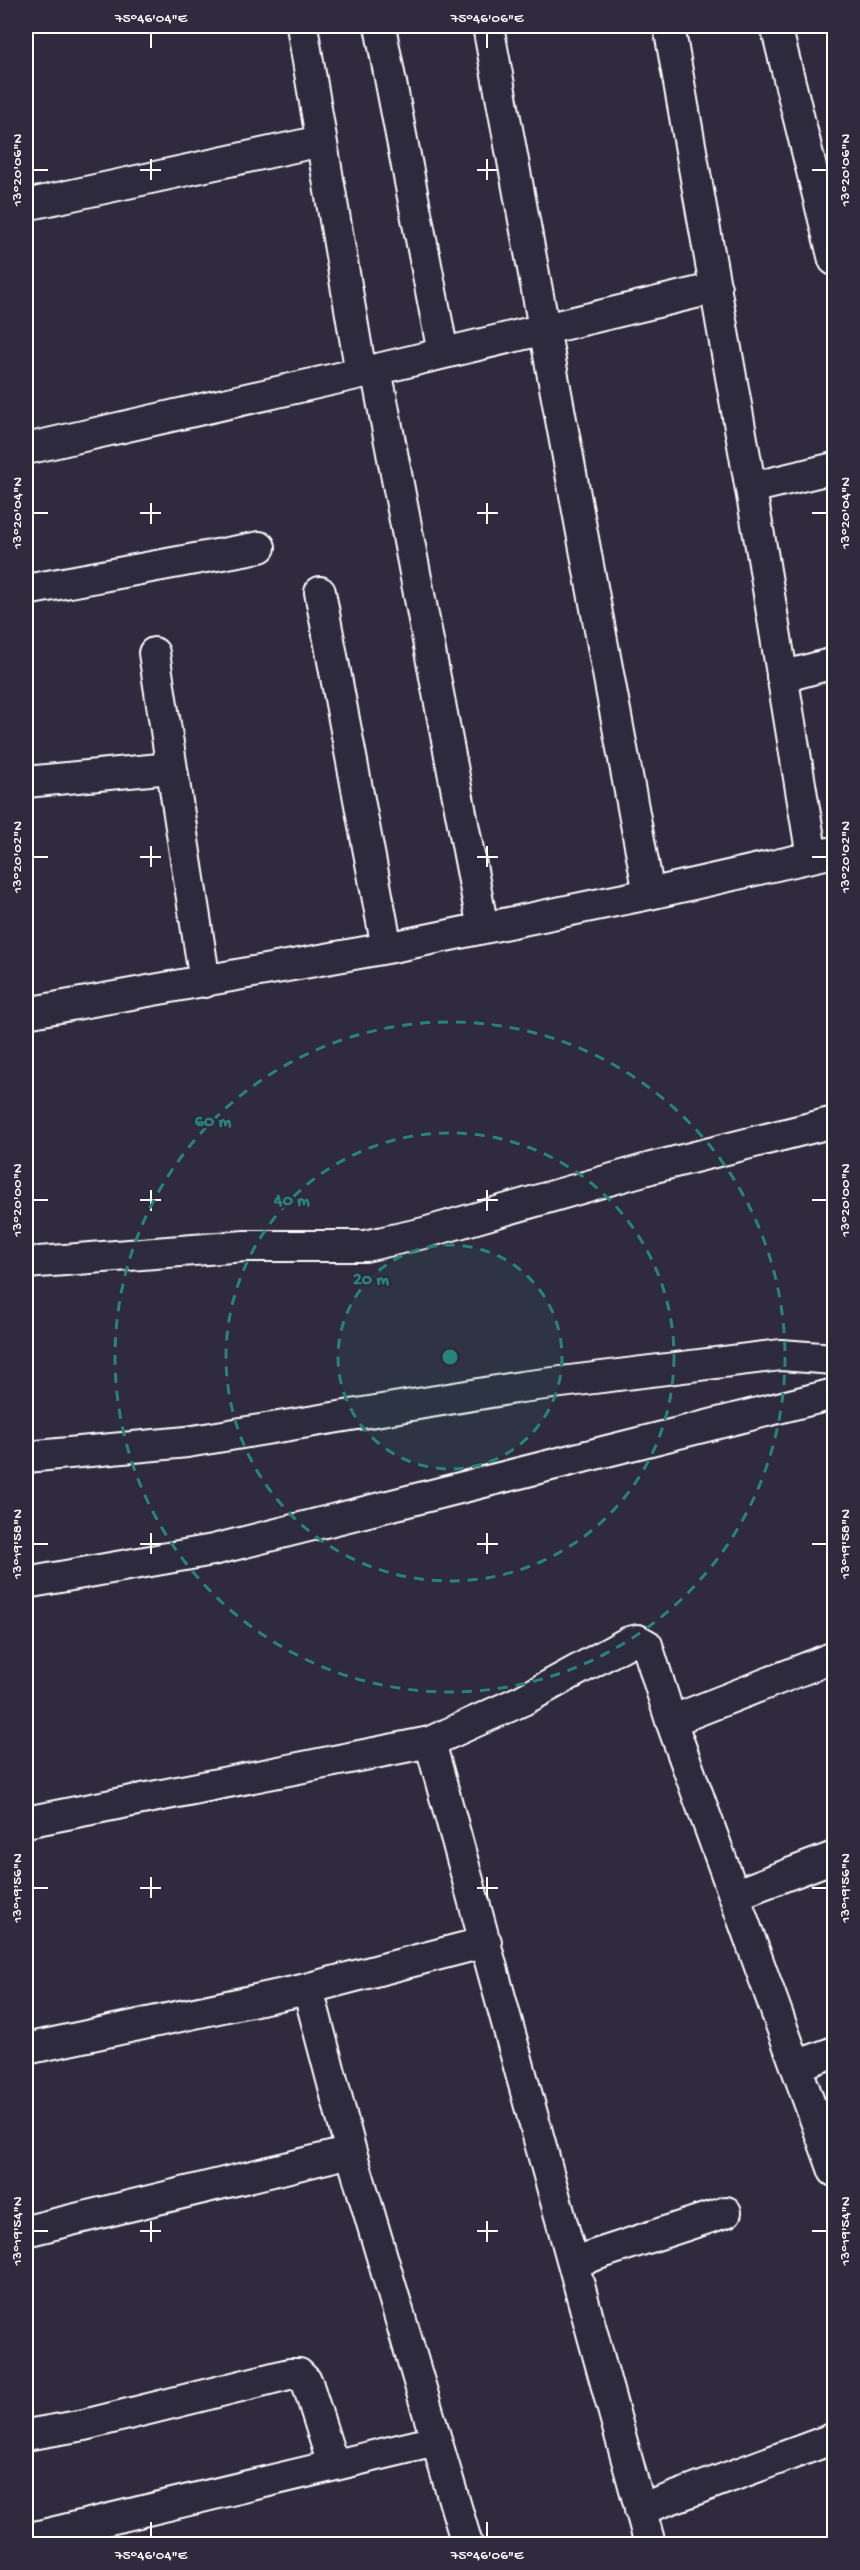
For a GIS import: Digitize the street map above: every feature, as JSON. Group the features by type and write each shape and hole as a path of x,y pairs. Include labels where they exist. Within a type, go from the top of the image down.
{"street":[{"path":"302,26 321,141 483,928"},
{"path":"380,26 443,353"},
{"path":"488,26 649,894"},
{"path":"26,1013 387,948 649,894 823,854 782,677 669,26"},
{"path":"776,26 834,260"},
{"path":"26,205 321,141"},
{"path":"26,449 369,371 545,327 716,288"},
{"path":"751,488 834,468"},
{"path":"26,590 260,547"},
{"path":"320,592 387,948"},
{"path":"154,653 170,768 206,982"},
{"path":"782,677 834,663"},
{"path":"26,782 170,768"},
{"path":"26,1263 245,1246 365,1246 423,1233 651,1168 834,1122"},
{"path":"26,1457 187,1442 521,1387 781,1354 834,1359"},
{"path":"26,1583 213,1550 833,1398"},
{"path":"26,1822 430,1742 523,1700 629,1642 638,1640 647,1645 671,1721 834,2171"},
{"path":"671,1721 834,1658"},
{"path":"430,1742 650,2544"},
{"path":"734,1895 834,1857"},
{"path":"26,2049 308,1989 486,1942"},
{"path":"308,1989 351,2152 467,2544"},
{"path":"796,2066 834,2052"},
{"path":"26,2231 351,2152"},
{"path":"574,2262 726,2212"},
{"path":"26,2435 84,2425 289,2374 299,2374 307,2382 333,2465"},
{"path":"640,2510 832,2439"},
{"path":"26,2539 436,2441"}]}
